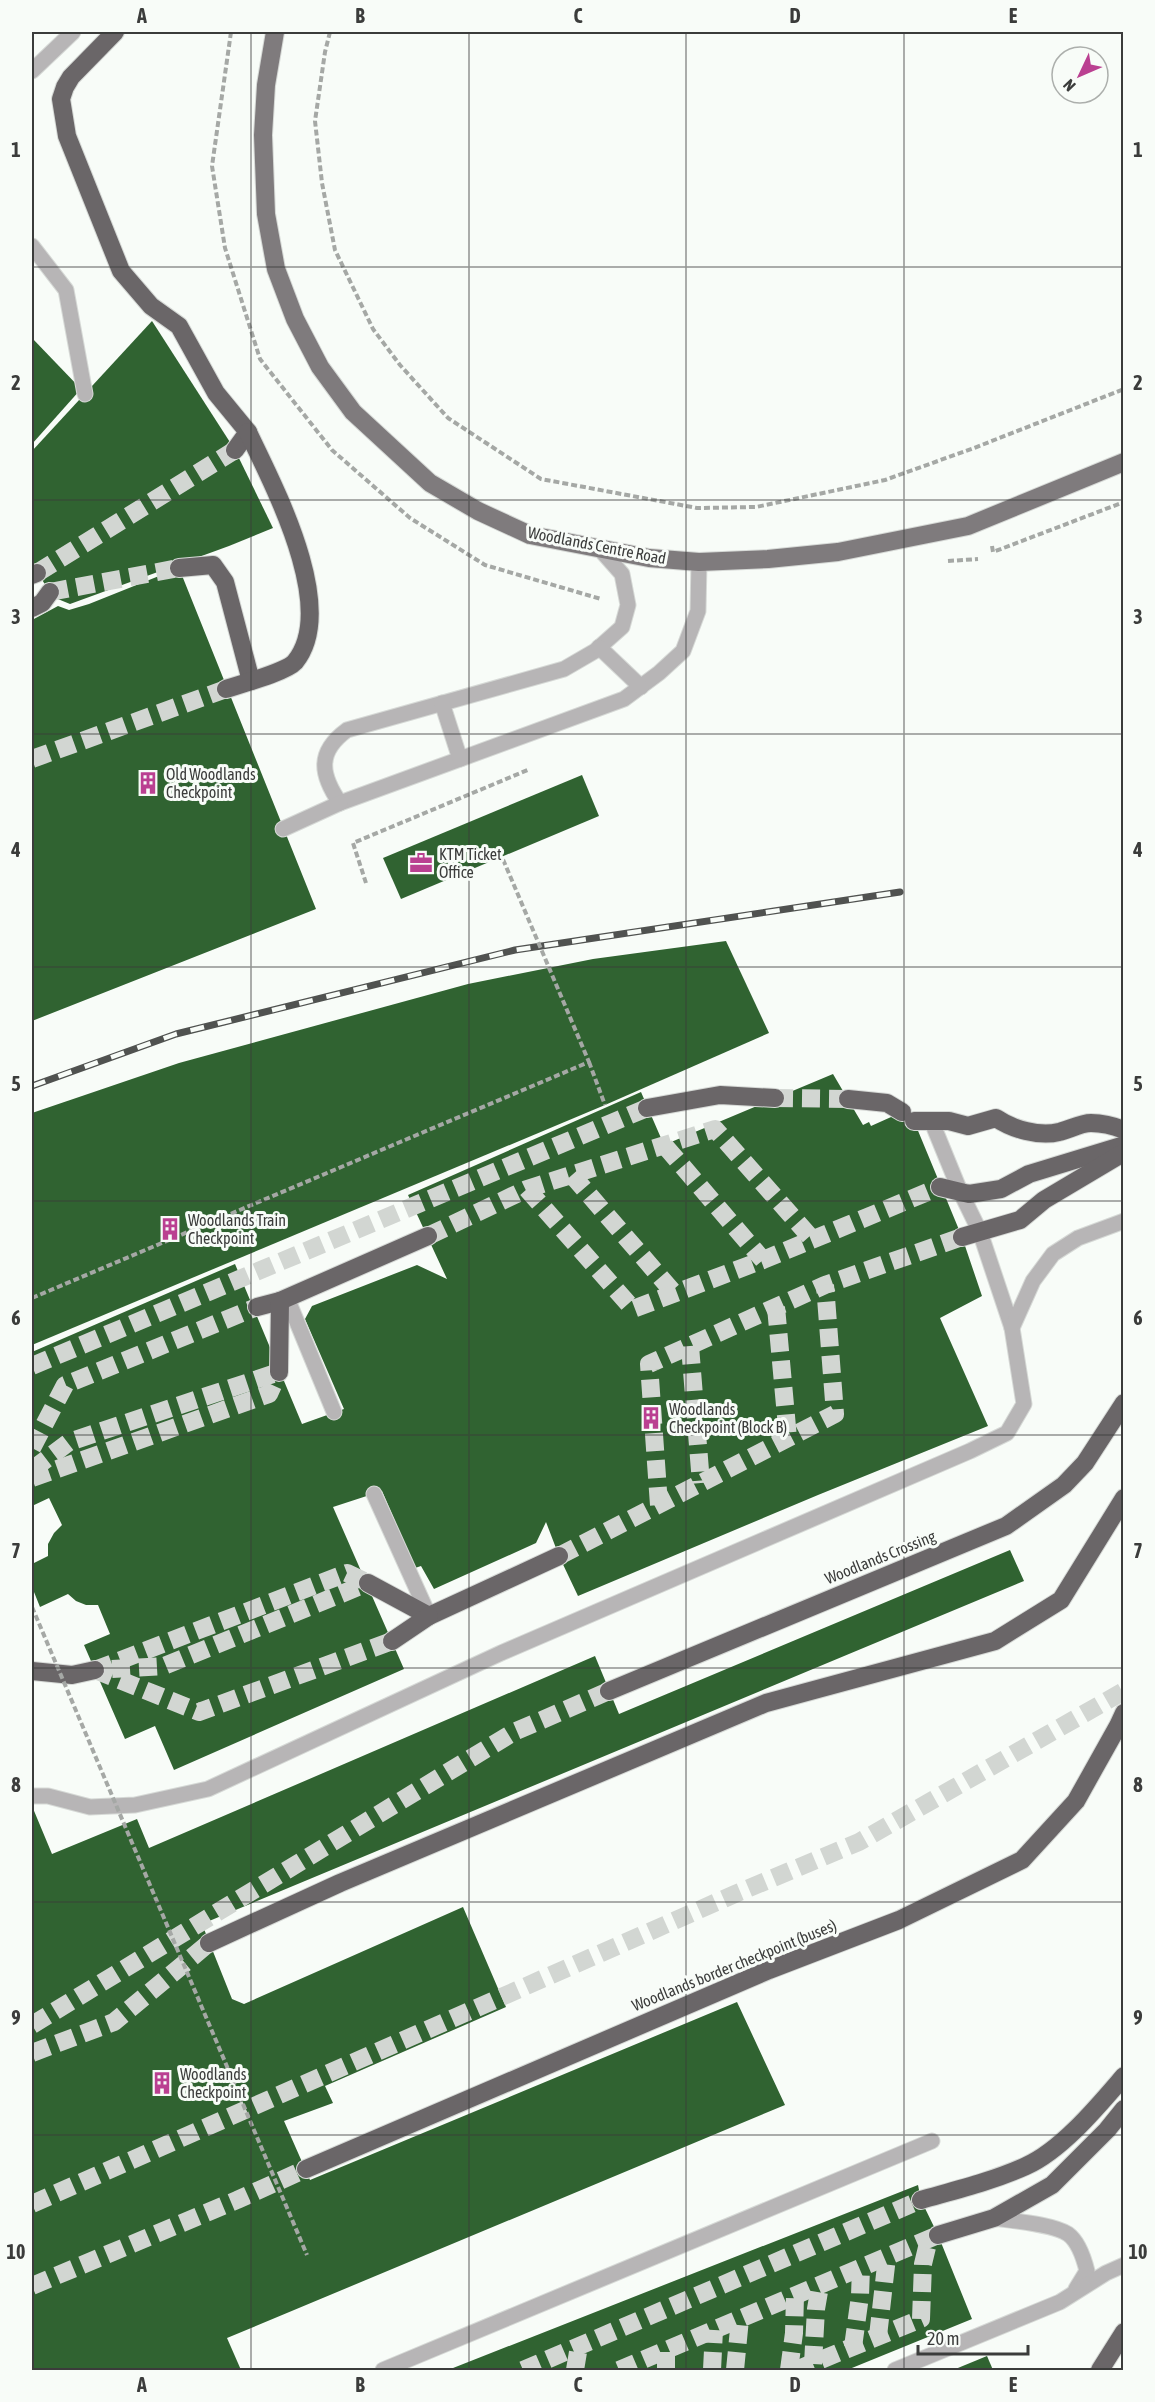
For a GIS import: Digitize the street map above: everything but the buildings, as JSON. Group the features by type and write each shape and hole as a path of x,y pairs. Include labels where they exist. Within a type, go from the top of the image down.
{"highway":[{"path":"115,32 71,77 65,87 61,99 68,136 121,271 151,306 179,326 216,393 248,432 290,522 309,591 310,627 303,649 293,664 226,689"},
{"path":"235,450 248,432"},
{"path":"179,568 213,565 225,582 251,681"},
{"path":"32,608 42,603 50,592"},
{"path":"647,1108 720,1095 775,1098"},
{"path":"848,1099 887,1103 916,1118 949,1121 968,1126 996,1118 1006,1125 1038,1134 1057,1133 1090,1123 1124,1130"},
{"path":"940,1187 969,1194 1001,1189 1029,1174 1124,1145"},
{"path":"962,1237 1020,1220 1044,1200 1124,1152"},
{"path":"257,1307 284,1299 428,1236"},
{"path":"279,1372 284,1299"},
{"name":"Woodlands Crossing","path":"609,1691 1006,1526 1064,1485 1085,1463 1124,1403"},
{"path":"209,1944 340,1883 766,1703 995,1641 1061,1600 1124,1498"},
{"path":"392,1641 429,1616 559,1556"},
{"path":"368,1583 429,1616"},
{"path":"32,1671 72,1675 95,1670"},
{"name":"Woodlands border checkpoint (buses)","path":"306,2169 769,1970 899,1920 1022,1860 1076,1801 1121,1720"},
{"path":"921,2200 975,2185 1028,2165 1062,2141 1092,2113 1124,2076"},
{"path":"938,2235 994,2218 1052,2184 1107,2130 1124,2109"},
{"path":"1100,2370 1124,2332"}],"main road":[{"name":"Woodlands Centre Road","path":"275,32 266,85 263,135 266,214 276,269 295,319 320,367 353,412 430,483 478,511 530,535 650,558 699,562 838,552 968,526 1124,462"}],"lane":[{"path":"32,71 73,32"},
{"path":"32,246 66,290 85,394"},
{"path":"340,803 330,787 325,770 325,753 334,739 347,730 564,669 599,647 622,627 628,605 622,574 599,548"},
{"path":"283,829 340,803 624,699 659,673 683,651 698,612 699,562"},
{"path":"599,647 641,687"},
{"path":"442,703 460,759"},
{"path":"32,1796 48,1796 90,1807 135,1804 208,1789 501,1653 1007,1433 1024,1404 1012,1328 980,1232 960,1191 916,1118"},
{"path":"1012,1328 1033,1281 1053,1254 1078,1238 1124,1221"},
{"path":"284,1299 334,1412"},
{"path":"374,1494 429,1616"},
{"path":"383,2370 932,2141"},
{"path":"994,2218 1039,2224 1068,2234 1082,2252 1087,2271 1078,2287 1060,2302"},
{"path":"895,2370 1060,2302 1106,2273 1124,2265"}],"path":[{"path":"330,32 315,121 322,183 335,250 373,329 400,366 447,418 540,478 697,508 756,507 885,480 1124,389"},
{"path":"993,552 1124,502"},
{"path":"366,883 353,843 530,769"},
{"path":"502,857 605,1105"},
{"path":"32,1298 589,1062"},
{"path":"32,1607 307,2255"}],"tunnel":[{"path":"37,573 235,450"},
{"path":"50,592 179,568"},
{"path":"32,759 226,689"},
{"path":"775,1098 848,1099"},
{"path":"32,1366 647,1108"},
{"path":"428,1236 527,1189 715,1129 812,1239"},
{"path":"665,1146 763,1260"},
{"path":"572,1175 674,1293"},
{"path":"527,1189 633,1309 763,1260 940,1187"},
{"path":"659,1505 649,1364 825,1285 962,1237"},
{"path":"559,1556 835,1414 825,1285"},
{"path":"32,1448 65,1385 257,1307"},
{"path":"776,1307 788,1438"},
{"path":"690,1346 701,1483"},
{"path":"32,1470 69,1442 279,1372"},
{"path":"32,1478 269,1394 279,1372"},
{"path":"95,1670 347,1573 368,1583"},
{"path":"112,1669 164,1666 368,1583"},
{"path":"95,1670 199,1712 392,1641"},
{"path":"32,2025 514,1732 609,1691"},
{"path":"32,2204 735,1894 859,1842 1124,1691"},
{"path":"32,2053 114,2022 209,1943"},
{"path":"32,2286 306,2169"},
{"path":"523,2370 921,2200"},
{"path":"619,2370 938,2235"},
{"path":"796,2370 921,2319 923,2264 929,2239"},
{"path":"878,2336 887,2257"},
{"path":"853,2347 860,2296 861,2268"},
{"path":"813,2364 816,2309 820,2286"},
{"path":"789,2370 794,2333 795,2296"},
{"path":"735,2370 740,2319"},
{"path":"712,2370 714,2330"},
{"path":"575,2370 579,2346"},
{"path":"666,2351 666,2370"}],"railway":[{"path":"32,1086 176,1034 515,950 900,892"}],"place":[{"name":"Old Woodlands Checkpoint","path":"148,783"},
{"name":"KTM Ticket Office","path":"421,863"},
{"name":"Woodlands Train Checkpoint","path":"170,1229"},
{"name":"Woodlands Checkpoint (Block B)","path":"651,1418"},
{"name":"Woodlands Checkpoint","path":"162,2083"}]}
